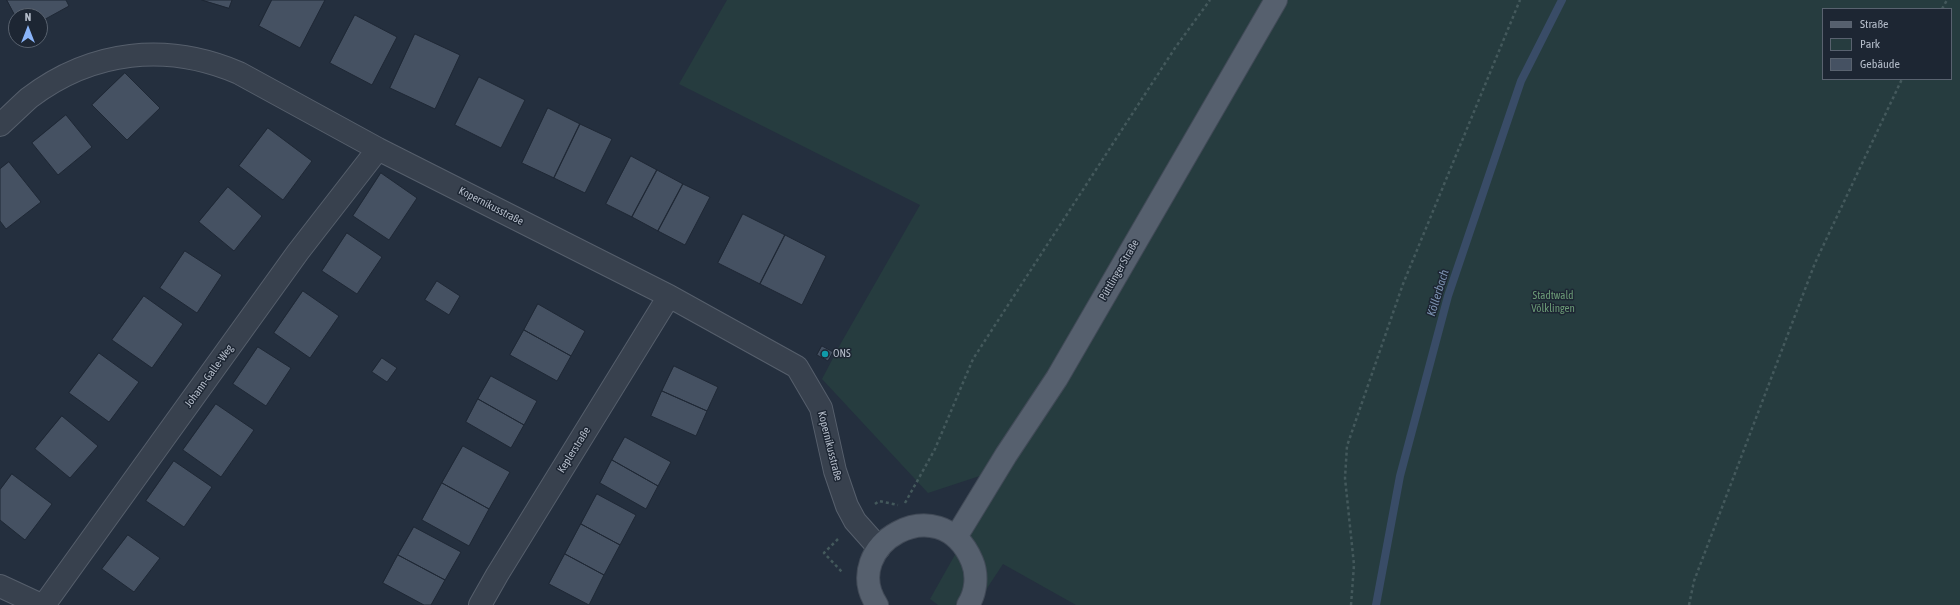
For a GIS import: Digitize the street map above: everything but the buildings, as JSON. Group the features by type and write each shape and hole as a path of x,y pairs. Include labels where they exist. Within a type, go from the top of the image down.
{"main road":[{"name":"Püttlinger Straße","path":"956,537 1006,456 1057,378 1276,0"},
{"path":"877,605 869,582 871,564 879,548 891,535 906,527 924,525 941,529 956,537 967,550 974,566 976,583 968,605"}],"street":[{"name":"Kopernikusstraße","path":"0,125 30,98 71,73 110,60 156,53 176,55 222,66 378,149 669,296 797,367 821,408 840,490 855,521 879,548"},
{"name":"Johann-Galle-Weg","path":"42,605 298,252 378,149"},
{"name":"Keplerstraße","path":"480,605 669,296"},
{"path":"0,586 42,605"}],"path":[{"path":"844,574 824,553 855,521 879,501 904,506 935,448 972,359 1175,48 1210,0"},
{"path":"1351,605 1354,565 1345,478 1347,446 1403,284 1520,0"},
{"path":"1689,605 1694,581 1815,263 1902,80"}],"green space":[{"name":"Stadtwald Völklingen","path":"727,0 1960,0 1960,605 1076,605 1003,564 976,605 938,605 930,599 1004,468 928,493 822,379 920,205 679,84"}],"waterway":[{"name":"Köllerbach","path":"1376,605 1400,476 1448,296 1521,81 1562,0"}],"place":[{"name":"ONS","path":"825,354"}]}
